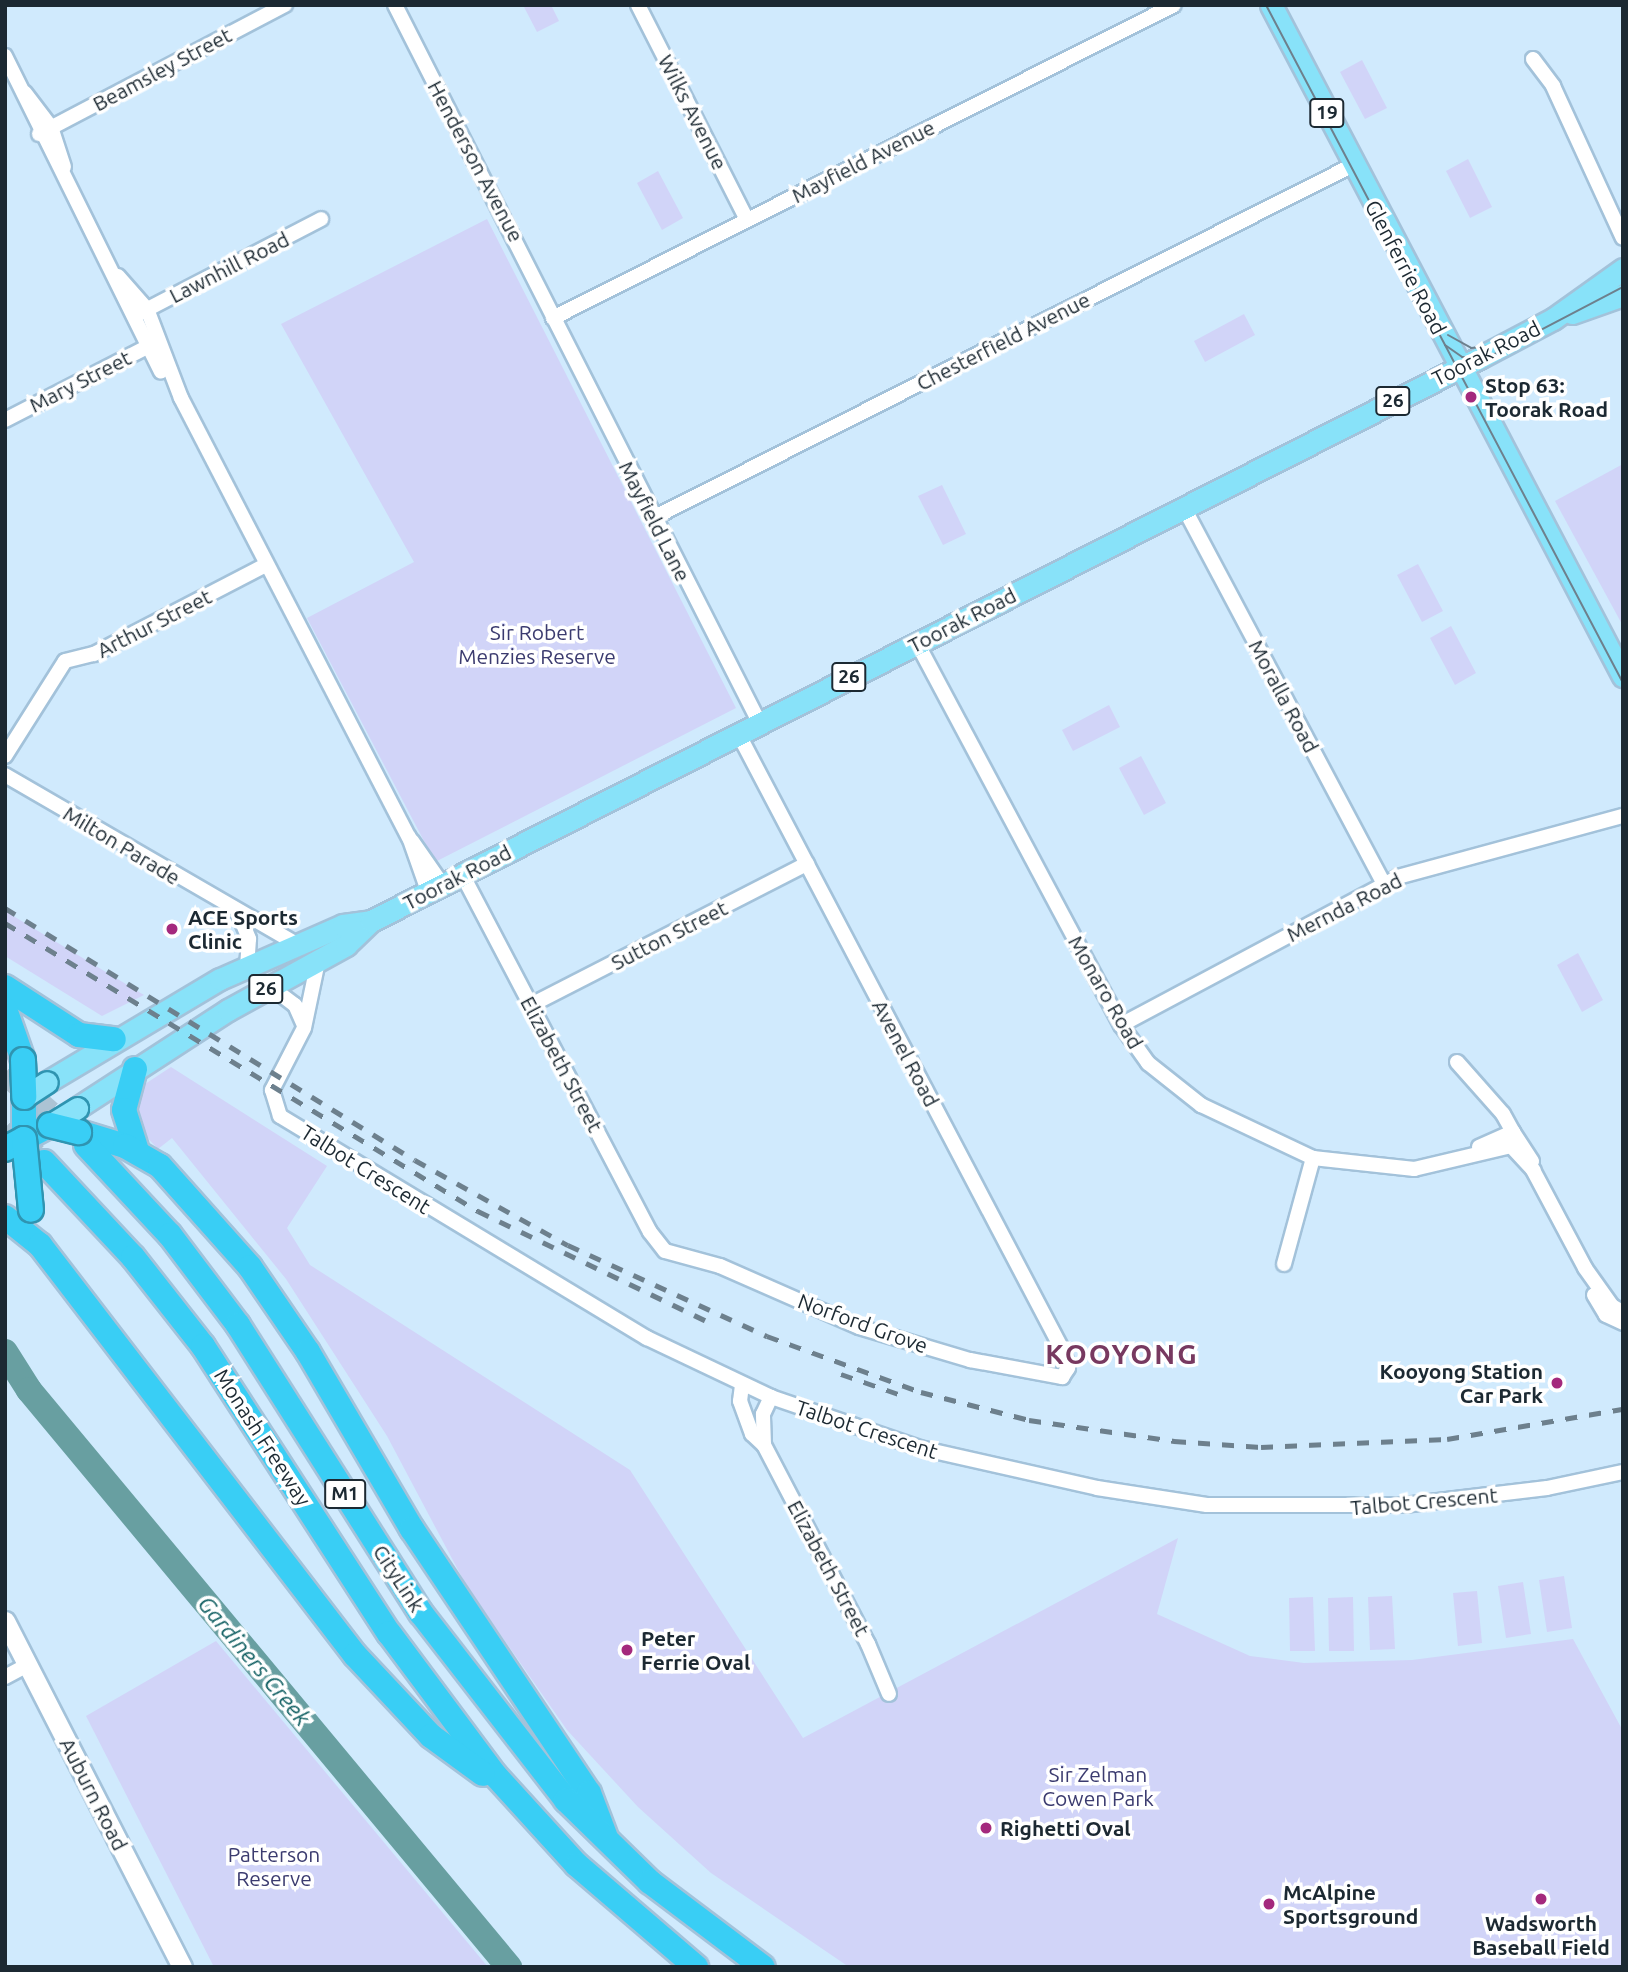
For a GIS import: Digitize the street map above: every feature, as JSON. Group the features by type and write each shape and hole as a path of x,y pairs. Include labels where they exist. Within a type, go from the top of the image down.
{"highway":[{"path":"5,987 79,1035 114,1040"},
{"path":"5,1009 23,1060 15,1123 40,1245"},
{"path":"135,1069 124,1110 137,1152"},
{"name":"Toorak Road","path":"15,1123 50,1125"},
{"path":"50,1125 113,1141 160,1166 205,1211 268,1292 412,1528 589,1793 607,1842"},
{"name":"CityLink","path":"86,1145 205,1281 458,1664 566,1800 607,1842 698,1922 763,1967"},
{"name":"Monash Freeway","path":"44,1162 133,1257 203,1346 389,1633 512,1795"},
{"path":"7,1218 40,1245 355,1655 431,1736 512,1795"},
{"name":"M1","path":"512,1795 577,1865 696,1967"}],"main road":[{"name":"Glenferrie Road","path":"1271,5 1459,368 1623,676"},
{"name":"Toorak Road","path":"50,1125 135,1069 318,961 371,921 1459,368 1553,319 1623,270"},
{"name":"Toorak Road","path":"1553,319 1623,295"},
{"name":"Toorak Road","path":"15,1123 47,1082 114,1040 247,966 343,925 371,921"},
{"name":"Auburn Road","path":"5,1621 182,1967"}],"street":[{"name":"Beamsley Street","path":"45,131 285,5"},
{"name":"Henderson Avenue","path":"395,5 553,318"},
{"name":"Wilks Avenue","path":"638,5 747,219"},
{"name":"Mayfield Avenue","path":"553,318 1174,5"},
{"path":"5,57 118,276 141,312 151,345 240,513 263,567 291,609 435,888"},
{"path":"1533,59 1553,86 1623,238"},
{"name":"Chesterfield Avenue","path":"653,518 1353,165"},
{"name":"Lawnhill Road","path":"141,312 321,219"},
{"name":"Mayfield Lane","path":"553,318 759,722"},
{"name":"Mary Street","path":"5,420 151,345"},
{"name":"Moralla Road","path":"1184,508 1384,884"},
{"name":"Arthur Street","path":"5,756 65,661 94,654 263,567"},
{"name":"Monaro Road","path":"917,643 1121,1025 1148,1063 1201,1105 1312,1158 1415,1169 1475,1150 1502,1132 1512,1139"},
{"name":"Avenel Road","path":"738,733 1064,1353 1066,1374"},
{"name":"Milton Parade","path":"5,775 239,915 297,944"},
{"name":"Mernda Road","path":"1121,1025 1384,884 1623,816"},
{"name":"Sutton Street","path":"531,1005 807,864"},
{"name":"Elizabeth Street","path":"462,874 665,1251"},
{"path":"239,915 249,939 247,966"},
{"name":"Talbot Crescent","path":"318,961 304,1026 273,1086 280,1116 579,1298 742,1385 771,1397 920,1448 1097,1488 1207,1505 1404,1505 1533,1490 1623,1472"},
{"path":"271,987 295,1005 304,1026"},
{"path":"1457,1062 1491,1097 1512,1139 1529,1151 1533,1170 1585,1268 1606,1315 1623,1324"},
{"path":"1284,1264 1312,1158"},
{"name":"Norford Grove","path":"665,1251 720,1266 859,1327 1047,1378 1066,1374"},
{"path":"1585,1268 1612,1306 1623,1312"},
{"name":"Elizabeth Street","path":"742,1385 740,1401 746,1420 764,1445 879,1664 889,1694"},
{"name":"Elizabeth Street","path":"764,1445 763,1414 771,1397"},
{"path":"5,1677 27,1665"}],"green space":[{"path":"523,5 551,5 559,21 537,32"},
{"path":"1362,60 1387,108 1365,119 1340,72"},
{"path":"1468,159 1492,207 1470,218 1446,171"},
{"path":"658,171 683,218 662,230 637,183"},
{"name":"Sir Robert Menzies Reserve","path":"487,219 736,708 435,862 307,618 414,562 281,324"},
{"path":"1244,314 1255,335 1205,362 1194,341"},
{"path":"1623,464 1623,626 1555,501"},
{"path":"942,485 966,534 943,545 918,496"},
{"path":"1418,564 1443,611 1422,622 1397,575"},
{"path":"1451,626 1476,673 1455,685 1430,638"},
{"path":"1109,705 1120,727 1073,751 1062,730"},
{"path":"1141,756 1166,803 1144,815 1119,768"},
{"path":"5,911 144,995 102,1016 5,956"},
{"path":"1578,953 1603,1000 1582,1012 1557,965"},
{"name":"Sir Zelman Cowen Park","path":"171,1067 327,1166 287,1228 310,1265 630,1470 803,1738 1178,1538 1157,1614 1250,1656 1304,1663 1412,1660 1573,1639 1623,1731 1623,1967 849,1967 711,1873 638,1807 567,1730 466,1585 387,1436 286,1279 172,1138 158,1149 141,1131 135,1108 142,1086"},
{"path":"1564,1576 1572,1628 1547,1632 1539,1580"},
{"path":"1523,1582 1531,1634 1506,1638 1498,1586"},
{"path":"1477,1591 1482,1643 1458,1646 1453,1593"},
{"path":"1392,1596 1395,1649 1370,1650 1368,1597"},
{"path":"1313,1597 1315,1651 1290,1651 1289,1598"},
{"path":"1353,1597 1354,1651 1329,1651 1328,1598"},
{"name":"Patterson Reserve","path":"216,1641 488,1967 214,1967 86,1716"}],"waterway":[{"name":"Gardiners Creek","path":"5,1352 29,1390 509,1967"}],"tunnel":[{"path":"5,1073 75,1135"},
{"path":"5,1128 36,1155"}],"tram line":[{"path":"1266,5 1623,683"},
{"path":"1445,345 1462,357 1487,358 1623,287"},
{"path":"1448,335 1471,348 1496,346"}],"railway":[{"path":"5,908 415,1160 568,1245 767,1336 921,1392 1029,1420 1174,1441 1261,1447 1447,1439 1623,1409"},
{"path":"5,923 478,1211 707,1321"},
{"path":"841,1374 907,1397"}],"place":[{"name":"Stop 63: Toorak Road","path":"1471,397"},
{"name":"ACE Sports Clinic","path":"172,929"},
{"name":"Kooyong Station Car Park","path":"1557,1383"},
{"name":"Peter Ferrie Oval","path":"627,1650"},
{"name":"Righetti Oval","path":"986,1828"},
{"name":"Wadsworth Baseball Field","path":"1541,1899"},
{"name":"McAlpine Sportsground","path":"1269,1904"}],"district":[{"name":"KOOYONG","path":"1122,1354"}]}
